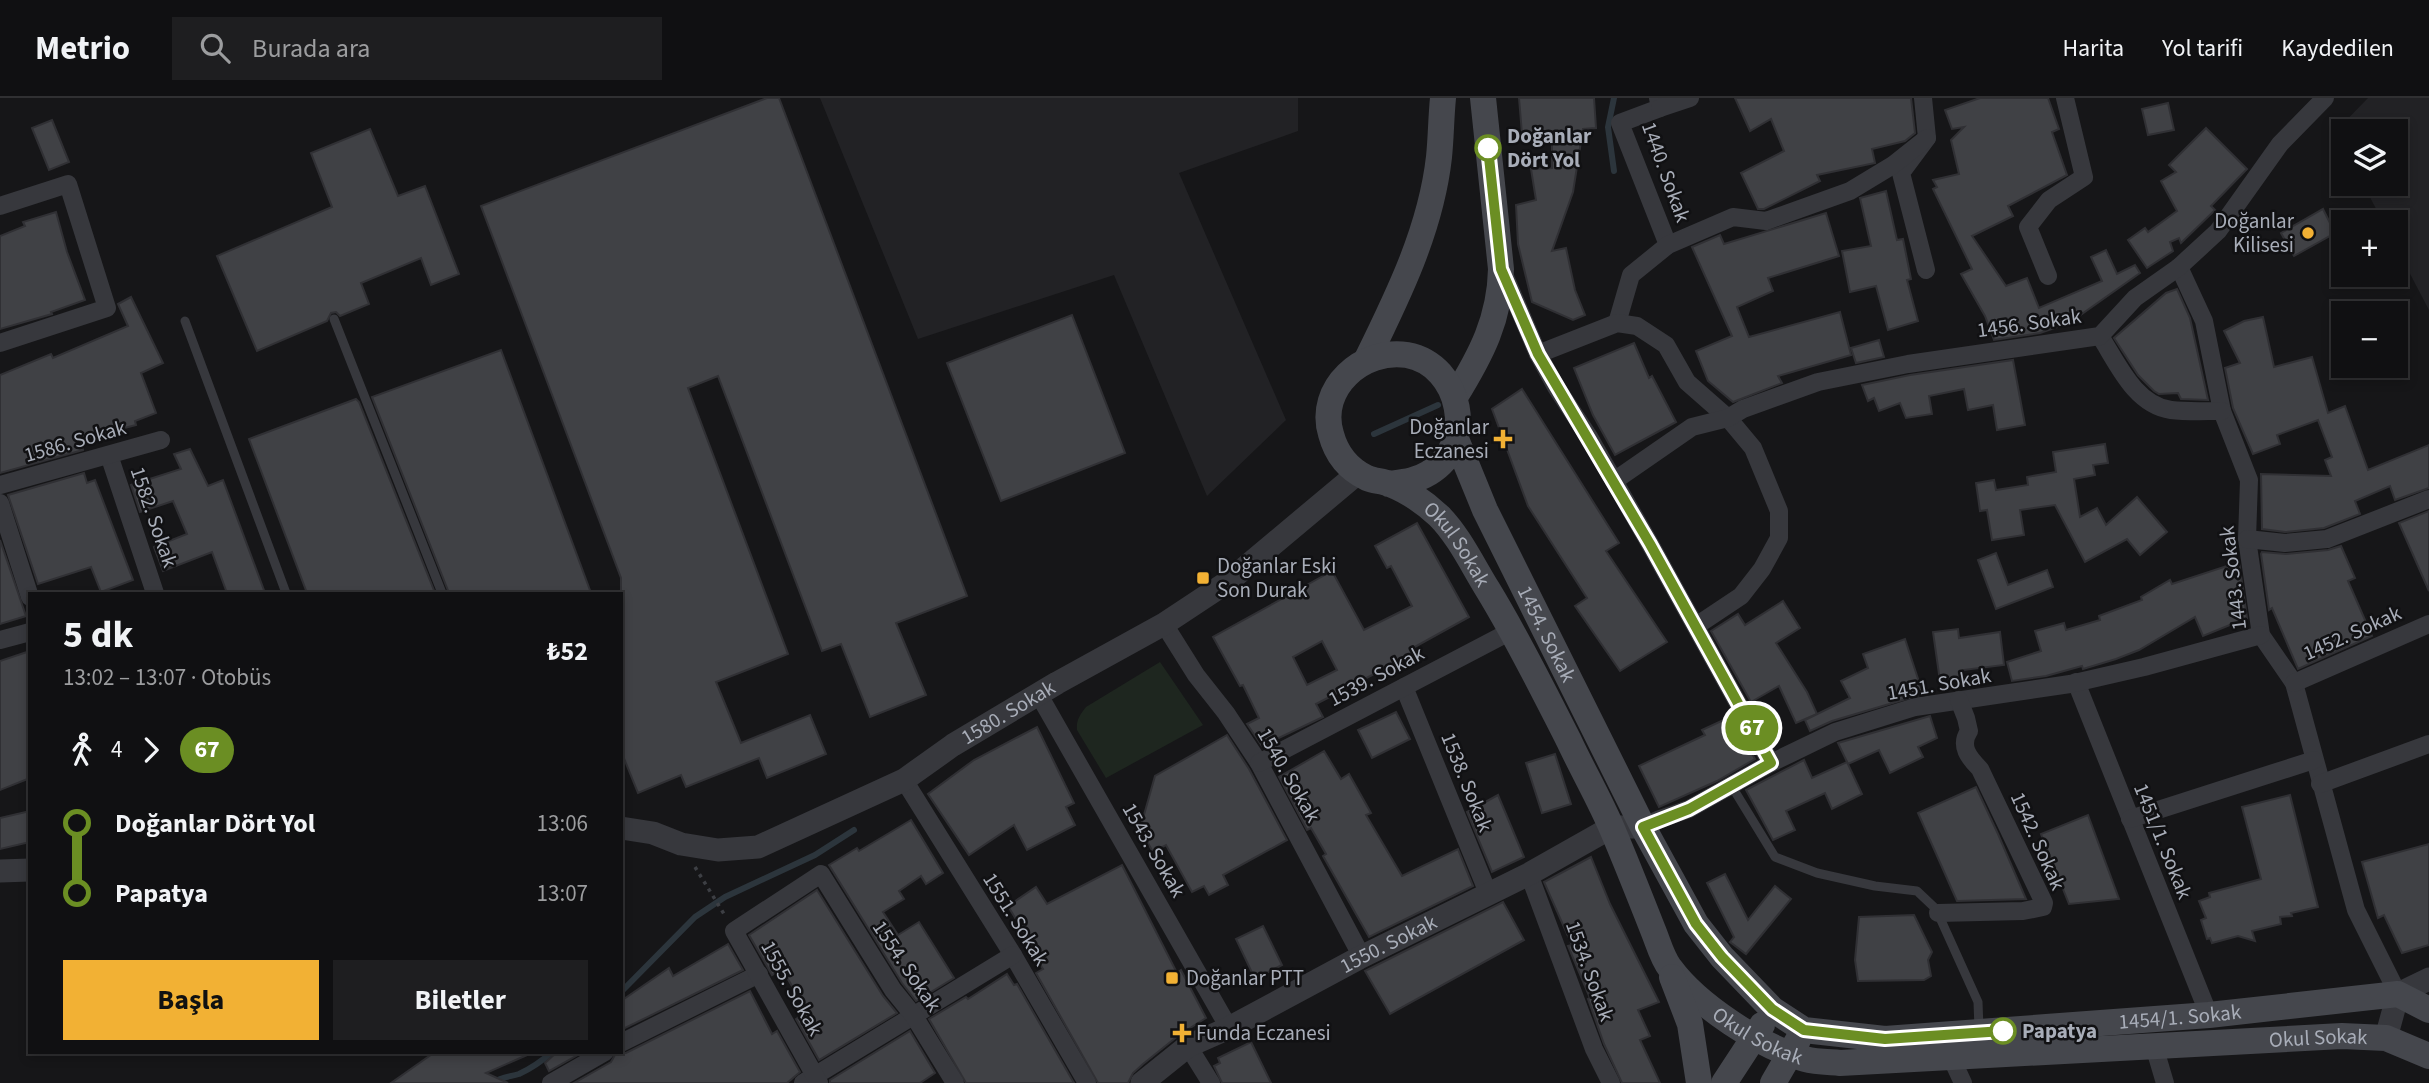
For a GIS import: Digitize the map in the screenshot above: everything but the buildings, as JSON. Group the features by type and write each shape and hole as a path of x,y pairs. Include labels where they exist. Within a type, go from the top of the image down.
{"main road":[{"path":"1367,359 1392,308 1420,238 1439,158 1443,98"},
{"path":"1455,397 1480,356 1501,292 1501,269 1483,98"},
{"path":"1388,354 1409,356 1429,364 1445,378 1455,397 1459,418 1456,439 1446,458 1431,473 1411,482 1389,484 1368,479 1350,468 1336,450 1329,430 1329,409 1336,388 1349,371 1367,359 1388,354"},
{"name":"1454. Sokak","path":"1456,439 1485,510 1643,827"},
{"name":"Okul Sokak","path":"1389,484 1417,498 1441,518 1461,545 1513,630 1612,827 1668,967 1697,996 1753,1038 1808,1060 1840,1063 2342,1035 2386,1038 2429,1056"},
{"name":"1454/1. Sokak","path":"1643,827 1696,924 1722,957 1772,1009 1804,1030 1885,1039 2209,1015 2398,994"},
{"path":"1668,967 1690,1024 1699,1083"},
{"path":"2398,994 2429,1010"},
{"path":"1724,1083 1772,1009"},
{"path":"1773,1083 1804,1030"}],"street":[{"path":"1659,103 1690,98"},
{"path":"1923,98 1927,138 1901,173 1926,270"},
{"path":"2048,276 2028,227 2049,200 2084,177 2065,98"},
{"name":"1456. Sokak","path":"1614,481 1692,427 1728,418 1743,409 1818,382 1908,364 2100,336 2135,298 2179,267 2218,231 2280,144 2325,98"},
{"name":"1440. Sokak","path":"1659,103 1620,123 1668,244"},
{"path":"1617,323 1630,275 1668,244 1733,217 1766,221 1850,191 1893,165 1927,138"},
{"path":"0,206 68,184 107,308 0,343"},
{"name":"1443. Sokak","path":"2179,267 2204,321 2222,411 2249,480 2247,539 2261,635 2294,683 2356,909 2398,994"},
{"path":"1501,269 1538,354 1614,481 1771,763"},
{"path":"1538,354 1617,323 1637,326 1666,345 1687,382 1728,418 1753,448 1779,511 1780,538 1762,569 1741,596 1696,626"},
{"path":"2100,336 2131,384 2145,400 2169,410 2222,411"},
{"name":"1586. Sokak","path":"0,485 161,440"},
{"name":"1582. Sokak","path":"109,455 155,592"},
{"name":"1580. Sokak","path":"623,828 653,833 681,844 718,850 758,847 904,780 953,745 1164,624 1228,581 1358,473"},
{"path":"2247,539 2285,543 2327,539 2429,499"},
{"path":"0,503 28,592"},
{"name":"1540. Sokak","path":"1164,624 1196,675 1226,713 1259,763 1362,957"},
{"name":"1452. Sokak","path":"2294,683 2429,624"},
{"name":"1539. Sokak","path":"1259,763 1513,630"},
{"path":"0,640 28,633"},
{"name":"1451. Sokak","path":"1643,827 1689,809 1771,763 1835,732 1915,707 2076,682 2144,667 2261,635"},
{"name":"1451/1. Sokak","path":"2076,682 2209,1015"},
{"name":"1538. Sokak","path":"1404,687 1488,893"},
{"name":"1543. Sokak","path":"1039,695 1229,1028"},
{"name":"1542. Sokak","path":"1938,913 2023,911 2043,907 2044,903 1980,769 1964,747 1964,738 1969,731 1959,700"},
{"path":"2320,784 2429,744"},
{"path":"2130,820 2314,760"},
{"name":"1551. Sokak","path":"904,780 1013,955 1087,1083"},
{"name":"1550. Sokak","path":"1142,1083 1188,1046 1229,1028 1362,957 1529,874 1612,827 1643,827"},
{"path":"0,871 28,870"},
{"name":"1555. Sokak","path":"812,1081 759,974 734,931 821,874"},
{"name":"1554. Sokak","path":"821,874 955,1083"},
{"name":"1534. Sokak","path":"1529,874 1594,1049 1611,1083"},
{"path":"812,1081 1013,955"},
{"path":"623,1042 759,974"},
{"path":"2386,1038 2398,994 2429,979"},
{"path":"1188,1046 1211,1083"},
{"path":"2154,1046 2165,1083"},
{"path":"551,1083 602,1054"},
{"path":"1951,1057 1963,1083"}],"lane":[{"path":"334,319 442,592"},
{"path":"185,321 286,592"},
{"path":"1731,785 1774,857 1817,873 1875,886 1917,891 1938,913 1978,1002 1979,1032"}],"path":[{"path":"710,892 726,918"}],"shaded area":[{"path":"820,98 1298,98 1298,131 1179,173 1286,420 1207,496 1114,275 918,339"},
{"path":"2368,98 2429,98 2429,310 2408,270 2408,210 2377,210 2369,196 2408,196 2408,119 2348,119"},
{"path":"1160,662 1203,725 1106,778 1077,730 1079,718 1086,707"}],"waterway":[{"path":"1614,98 1608,127 1614,171"},
{"path":"1374,434 1438,405"},
{"path":"623,990 695,917 725,897 815,855 854,830"},
{"path":"492,1083 524,1072 550,1054"}],"bus line":[{"name":"67","path":"1488,148 1501,269 1538,354 1650,544 1771,763 1689,809 1643,827 1696,924 1722,957 1772,1009 1804,1030 1885,1039 2003,1031"}],"place":[{"name":"Doğanlar Dört Yol","path":"1488,148"},
{"name":"Doğanlar Kilisesi","path":"2308,233"},
{"name":"Doğanlar Eczanesi","path":"1503,439"},
{"name":"Doğanlar Eski Son Durak","path":"1203,578"},
{"name":"Doğanlar PTT","path":"1172,978"},
{"name":"Papatya","path":"2003,1031"},
{"name":"Funda Eczanesi","path":"1182,1033"}]}
